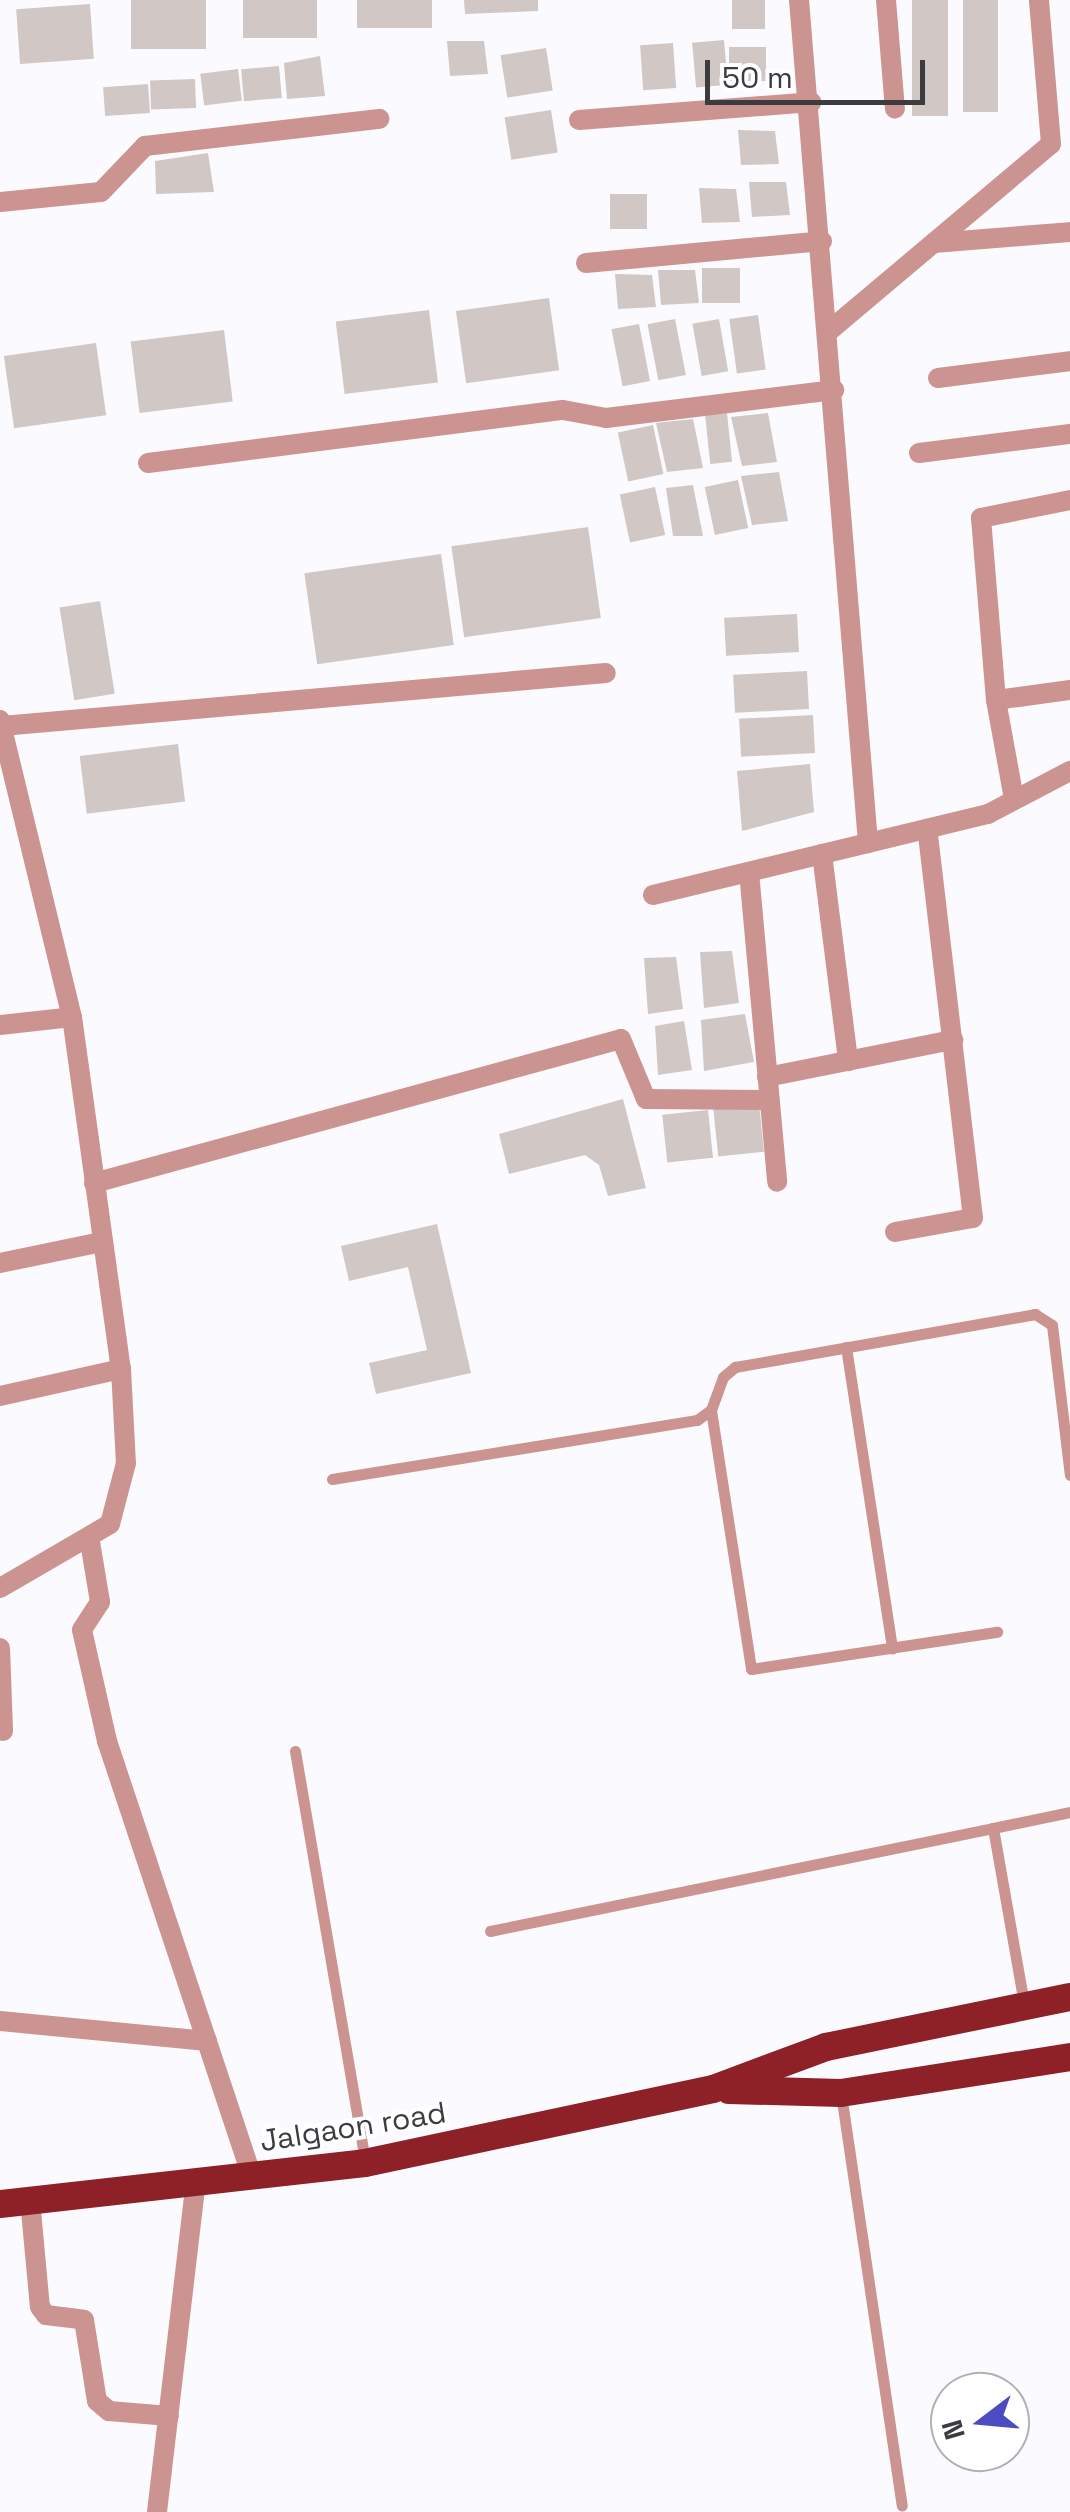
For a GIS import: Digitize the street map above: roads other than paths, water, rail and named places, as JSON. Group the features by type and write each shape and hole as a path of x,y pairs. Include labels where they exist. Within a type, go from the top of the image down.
{"highway":[{"name":"Jalgaon road","path":"0,2204 365,2163 713,2089 826,2047 1024,2003 1070,1998"},
{"name":"Jalgaon road","path":"713,2089 841,2093 1070,2057"}],"street":[{"path":"799,0 811,102 868,843"},
{"path":"886,0 895,109"},
{"path":"1039,0 1051,144"},
{"path":"579,120 811,102"},
{"path":"0,202 102,192 145,146 379,119"},
{"path":"829,331 1070,130"},
{"path":"934,243 1070,232"},
{"path":"586,262 822,241"},
{"path":"938,378 1070,361"},
{"path":"148,463 562,410 606,418 834,390"},
{"path":"919,453 1070,434"},
{"path":"1014,799 996,700 981,518 1070,500"},
{"path":"0,1588 90,1542 110,1524 121,1496 121,1369 72,1017 1,723 606,674"},
{"path":"996,700 1070,690"},
{"path":"653,894 988,814 1070,771"},
{"path":"894,1232 973,1218 926,829"},
{"path":"822,854 848,1060"},
{"path":"749,872 777,1182"},
{"path":"0,1025 72,1017"},
{"path":"94,1183 622,1038 646,1099 769,1100"},
{"path":"768,1076 953,1040"},
{"path":"0,1262 101,1242"},
{"path":"0,1396 121,1369"},
{"path":"90,1542 100,1602 82,1630 108,1741 252,2176"},
{"path":"0,1648 3,1731"},
{"path":"0,2021 207,2041"},
{"path":"158,2512 196,2182"},
{"path":"30,2200 42,2312 84,2320 98,2401 109,2410 169,2416"}],"lane":[{"path":"997,1632 750,1669 711,1410 723,1377 735,1367 1043,1315 1052,1325 1070,1475"},
{"path":"846,1347 892,1649"},
{"path":"332,1479 697,1420 711,1410"},
{"path":"295,1751 365,2163"},
{"path":"490,1931 1070,1812"},
{"path":"994,1828 1024,2003"},
{"path":"841,2093 902,2505"}]}
